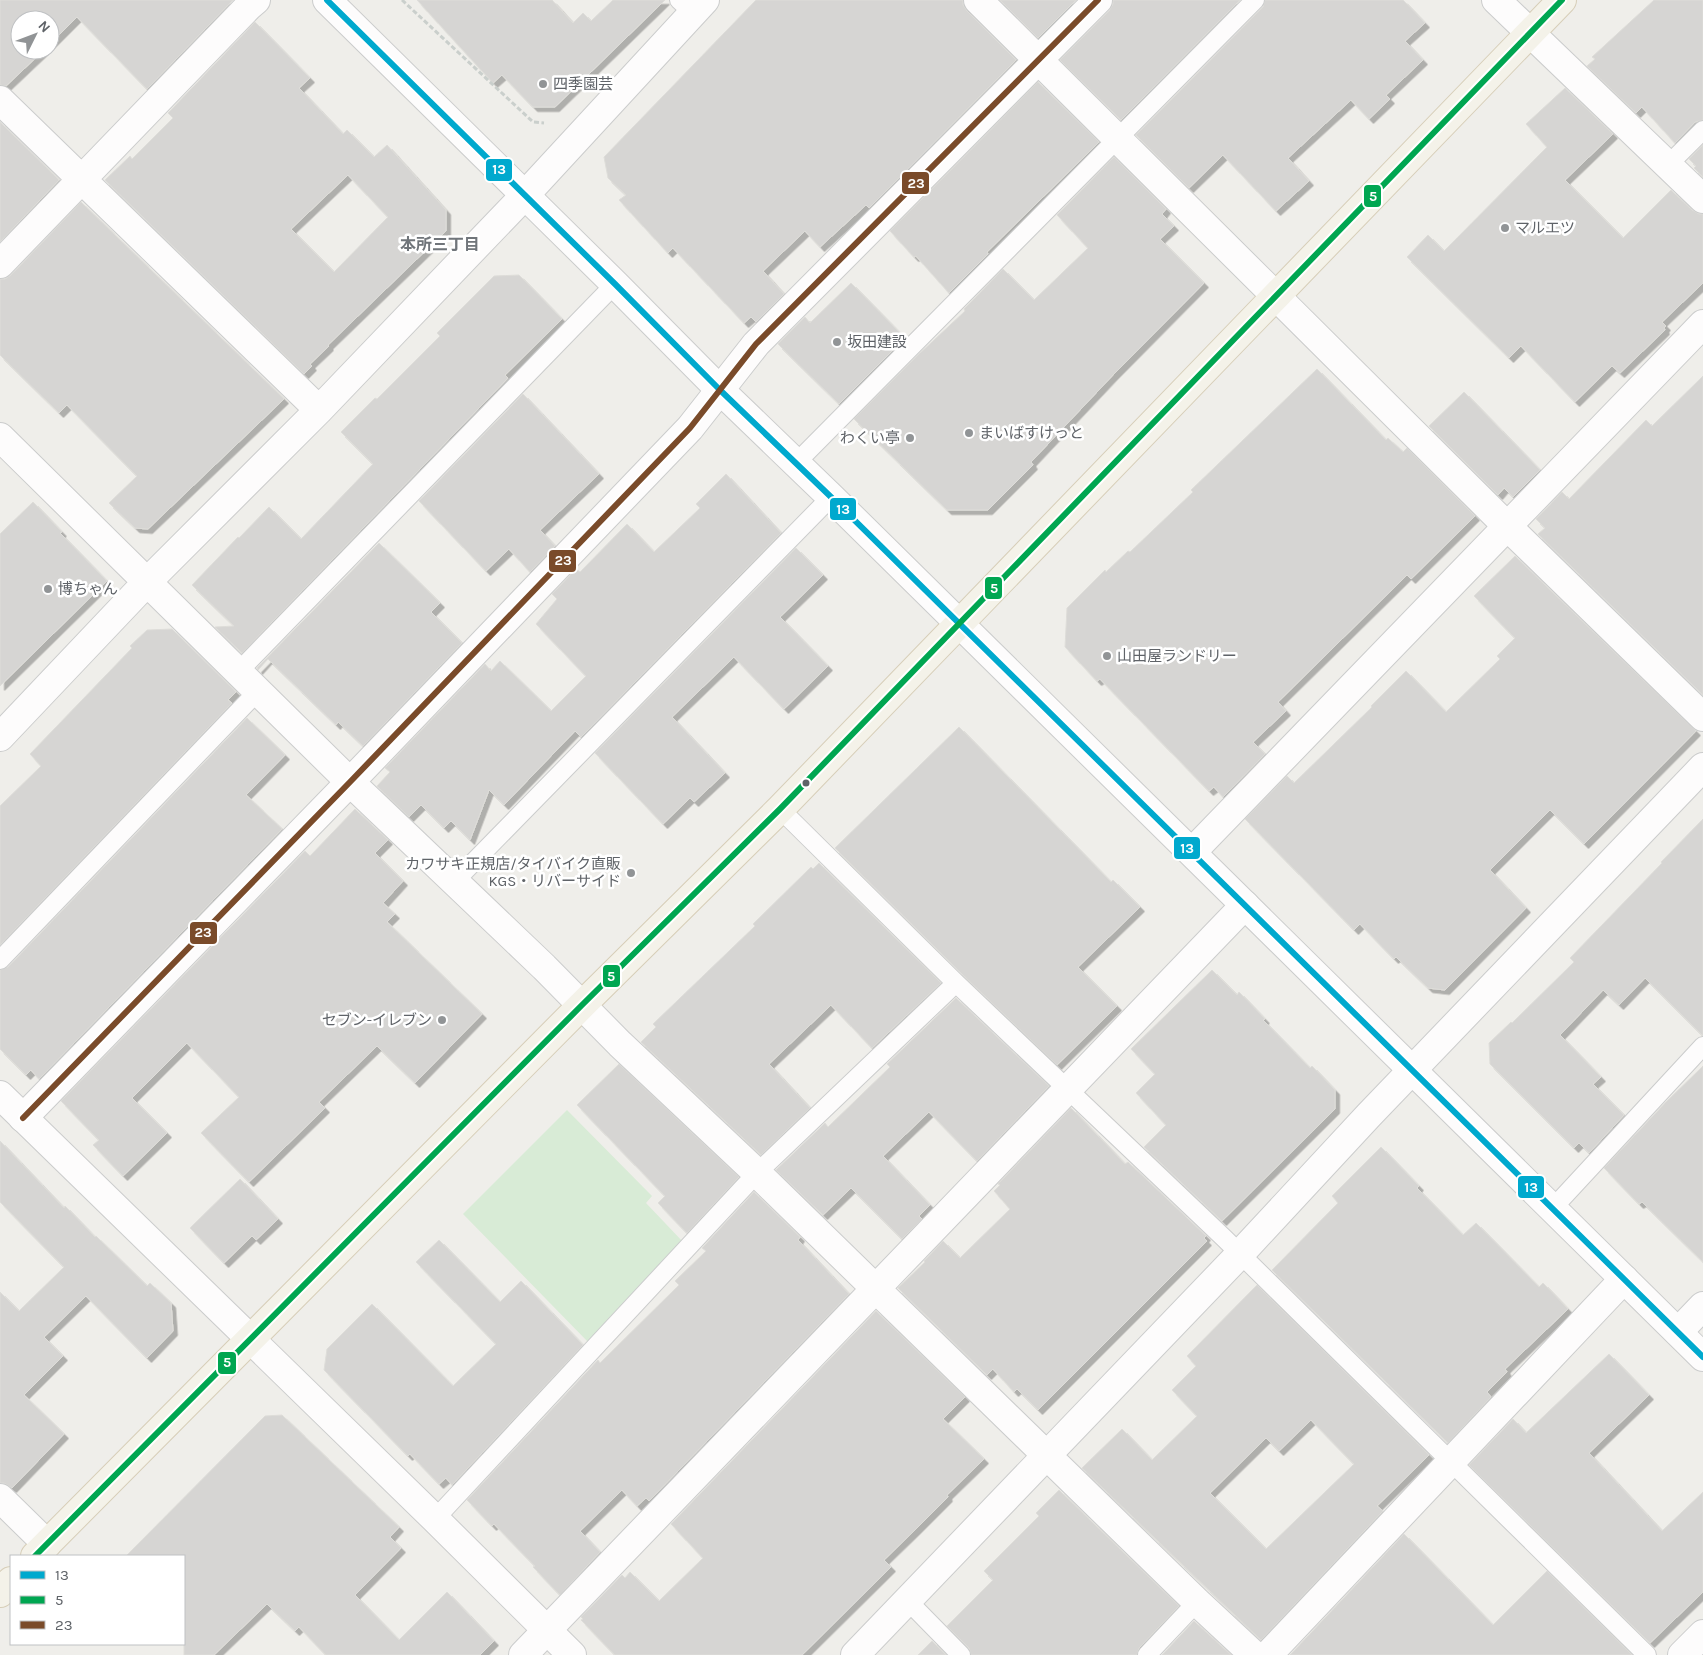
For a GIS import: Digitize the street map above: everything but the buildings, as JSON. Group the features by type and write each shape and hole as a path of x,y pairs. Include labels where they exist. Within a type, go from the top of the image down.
{"main road":[{"path":"41,1550 582,1005 780,809 1562,0"},
{"path":"0,1593 10,1582"}],"street":[{"path":"0,264 256,0"},
{"path":"326,0 1703,1356"},
{"path":"978,0 1276,298 1703,717"},
{"path":"23,1118 350,782 690,428 756,344 1098,0"},
{"path":"1496,0 1703,199"},
{"path":"0,738 148,582 319,410 525,195 692,4"},
{"path":"0,100 319,410"},
{"path":"1192,852 1703,324"},
{"path":"0,437 350,782 455,881 620,1044 757,1173 1197,1602 1254,1655"},
{"path":"854,1655 1048,1455 1412,1070 1703,767"},
{"path":"523,1655 1245,905"},
{"path":"0,1095 572,1655"},
{"path":"1268,1655 1624,1279"},
{"path":"1678,1332 1703,1306"},
{"path":"0,1498 41,1550"}],"lane":[{"path":"796,463 1254,0"},
{"path":"1668,165 1703,130"},
{"path":"238,672 615,284"},
{"path":"455,881 831,497"},
{"path":"0,960 258,691"},
{"path":"780,809 956,983 1240,1254 1647,1655"},
{"path":"435,1520 757,1173 956,983"},
{"path":"1553,1208 1703,1046"},
{"path":"907,1600 961,1655"},
{"path":"1147,1655 1197,1602"}],"path":[{"path":"402,0 533,122 550,124"}],"green space":[{"path":"567,1110 652,1196 646,1203 684,1243 589,1343 463,1214"}],"transit line":[{"name":"13","path":"327,0 720,390 831,497 1703,1357"},
{"name":"23","path":"23,1118 350,782 690,428 756,344 1098,0"},
{"name":"5","path":"36,1555 582,1005 780,809 1562,0"}],"place":[{"name":"四季園芸","path":"543,84"},
{"name":"マルエツ","path":"1505,228"},
{"name":"坂田建設","path":"837,342"},
{"name":"まいばすけっと","path":"969,433"},
{"name":"わくい亭","path":"910,438"},
{"name":"博ちゃん","path":"48,589"},
{"name":"山田屋ランドリー","path":"1107,656"},
{"name":"カワサキ正規店/タイバイク直販 KGS・リバーサイド","path":"631,873"},
{"name":"セブン-イレブン","path":"442,1020"}],"district":[{"name":"本所三丁目","path":"440,244"}]}
